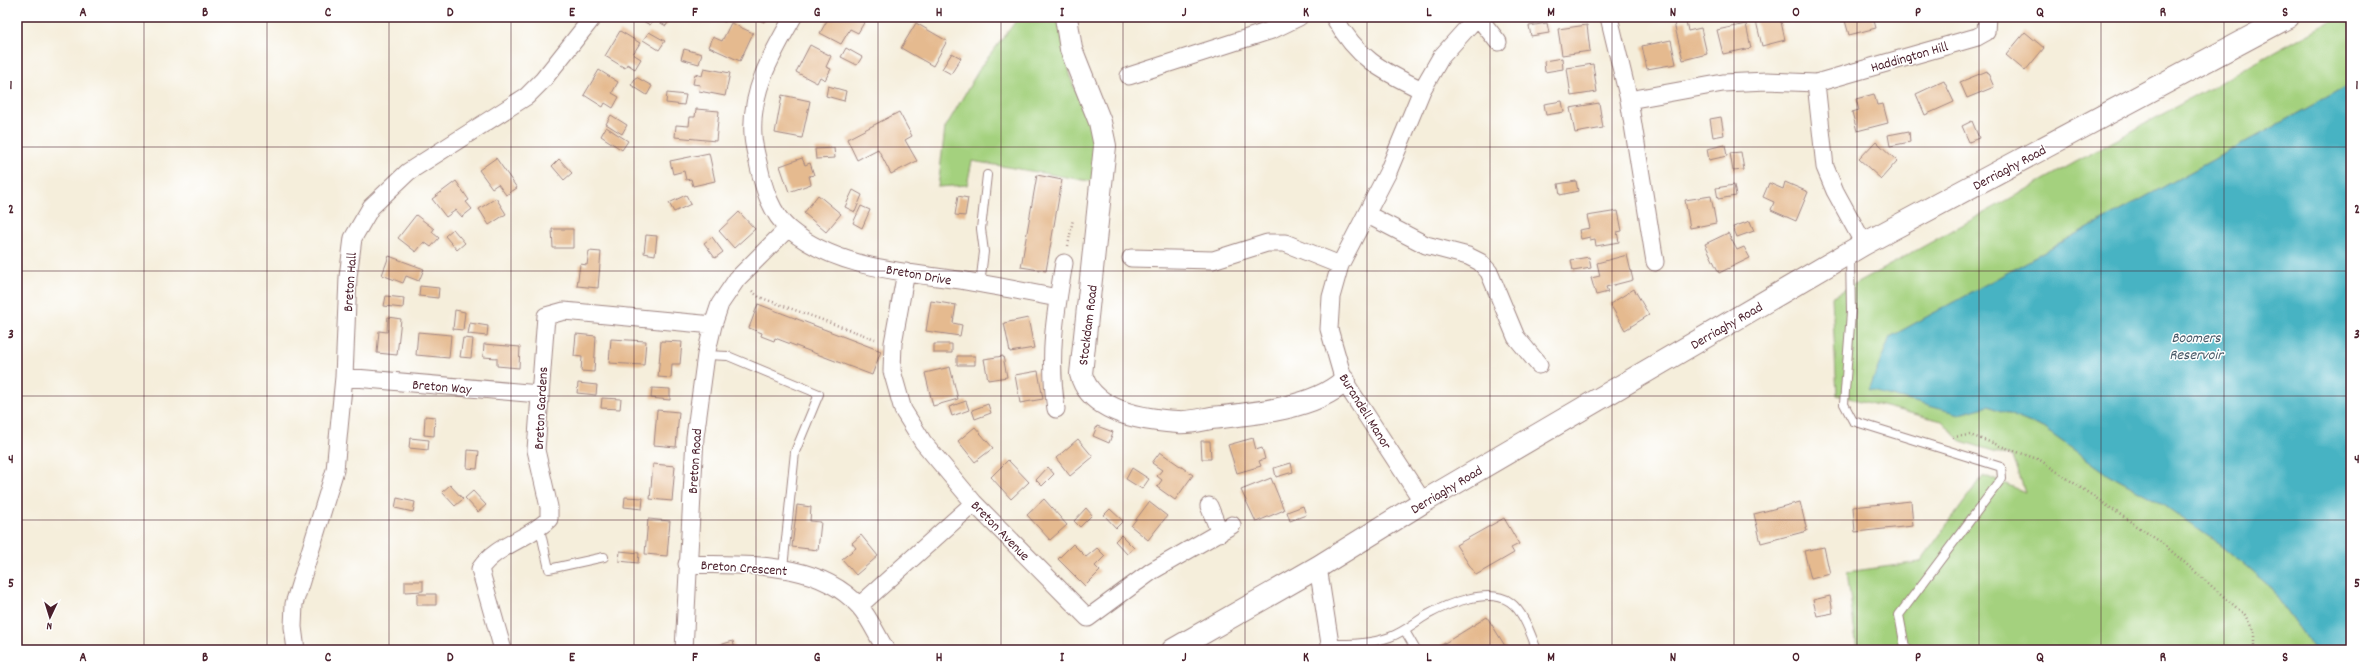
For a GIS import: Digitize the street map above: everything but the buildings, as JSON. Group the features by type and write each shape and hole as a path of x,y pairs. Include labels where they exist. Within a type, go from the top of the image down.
{"main road":[{"name":"Stockdam Road","path":"1066,17 1071,50 1100,122 1105,146 1081,374 1084,386 1091,394 1115,409 1144,418 1180,422 1282,408 1336,389 1344,381"},
{"name":"Derriaghy Road","path":"1173,650 1318,567 1423,502 1857,248 2288,17"}],"street":[{"name":"Breton Hall","path":"296,650 293,627 294,604 335,470 344,377 348,277 353,238 371,207 408,172 527,96 543,80 593,17"},
{"name":"Breton Drive","path":"793,17 765,68 753,105 752,135 764,186 773,209 788,228 812,245 841,259 906,272 1058,298"},
{"path":"1129,76 1272,30 1298,17"},
{"path":"1334,17 1342,33 1359,54 1381,70 1422,90"},
{"name":"Burandell Manor","path":"1423,502 1344,381 1329,329 1331,297 1340,265 1368,215 1422,90 1441,57 1477,17 1498,42"},
{"path":"1609,17 1629,100 1655,262"},
{"name":"Haddington Hill","path":"1629,100 1686,88 1723,83 1767,81 1816,83 1977,37 1986,32 1988,17"},
{"path":"1816,83 1825,167 1857,248"},
{"path":"1368,215 1426,245 1468,256 1480,262 1489,272 1516,337 1539,365"},
{"name":"Breton Road","path":"684,650 687,564 695,437 706,355 713,325 720,304 737,279 788,228"},
{"path":"1131,258 1213,260 1267,243 1286,243 1340,265"},
{"path":"1056,409 1051,377 1051,346 1064,263"},
{"name":"Breton Avenue","path":"906,272 893,343 892,371 903,410 923,442 974,503 1088,618 1152,571 1226,529 1209,506"},
{"name":"Breton Gardens","path":"503,650 480,569 487,558 540,529 550,520 549,507 536,450 546,316 564,311 713,325"},
{"name":"Breton Way","path":"344,377 539,394"},
{"path":"859,606 974,503"},
{"name":"Breton Crescent","path":"687,564 784,568 830,582 859,606 886,650"},
{"path":"1318,567 1330,647"}],"lane":[{"path":"980,284 984,252 981,229 987,175"},
{"path":"1857,248 1844,404 1853,420 2001,467 2002,478 1899,614 1905,648 1909,650"},
{"path":"706,355 728,356 819,394 795,452 784,568"},
{"path":"540,529 548,569 604,557"},
{"path":"1330,647 1362,644 1390,638 1404,631 1427,615 1472,598 1486,595 1495,596 1510,602 1516,609 1537,650"},
{"path":"1404,631 1416,650"}],"path":[{"path":"1064,263 1073,219"},
{"path":"737,279 759,297 868,337 893,343"},
{"path":"1918,441 1970,435 2040,460 2162,543 2245,615 2254,632 2254,650"}],"green space":[{"path":"1019,17 1062,17 1062,39 1072,82 1094,133 1095,182 972,161 967,185 938,187 945,128 980,68"},
{"path":"2338,17 2351,17 2351,84 1890,337 1959,413 1989,406 2043,428 2108,474 2161,503 2222,546 2267,584 2315,650 1857,650 1847,572 1920,562 1984,475 2025,492 2013,457 1961,441 1942,421 1837,395 1832,297"}],"water":[{"name":"Boomers Reservoir","path":"2351,84 2351,650 2315,650 2267,584 2222,546 2161,503 2108,474 2043,428 1989,406 1959,414 1869,390 1890,337"}]}
